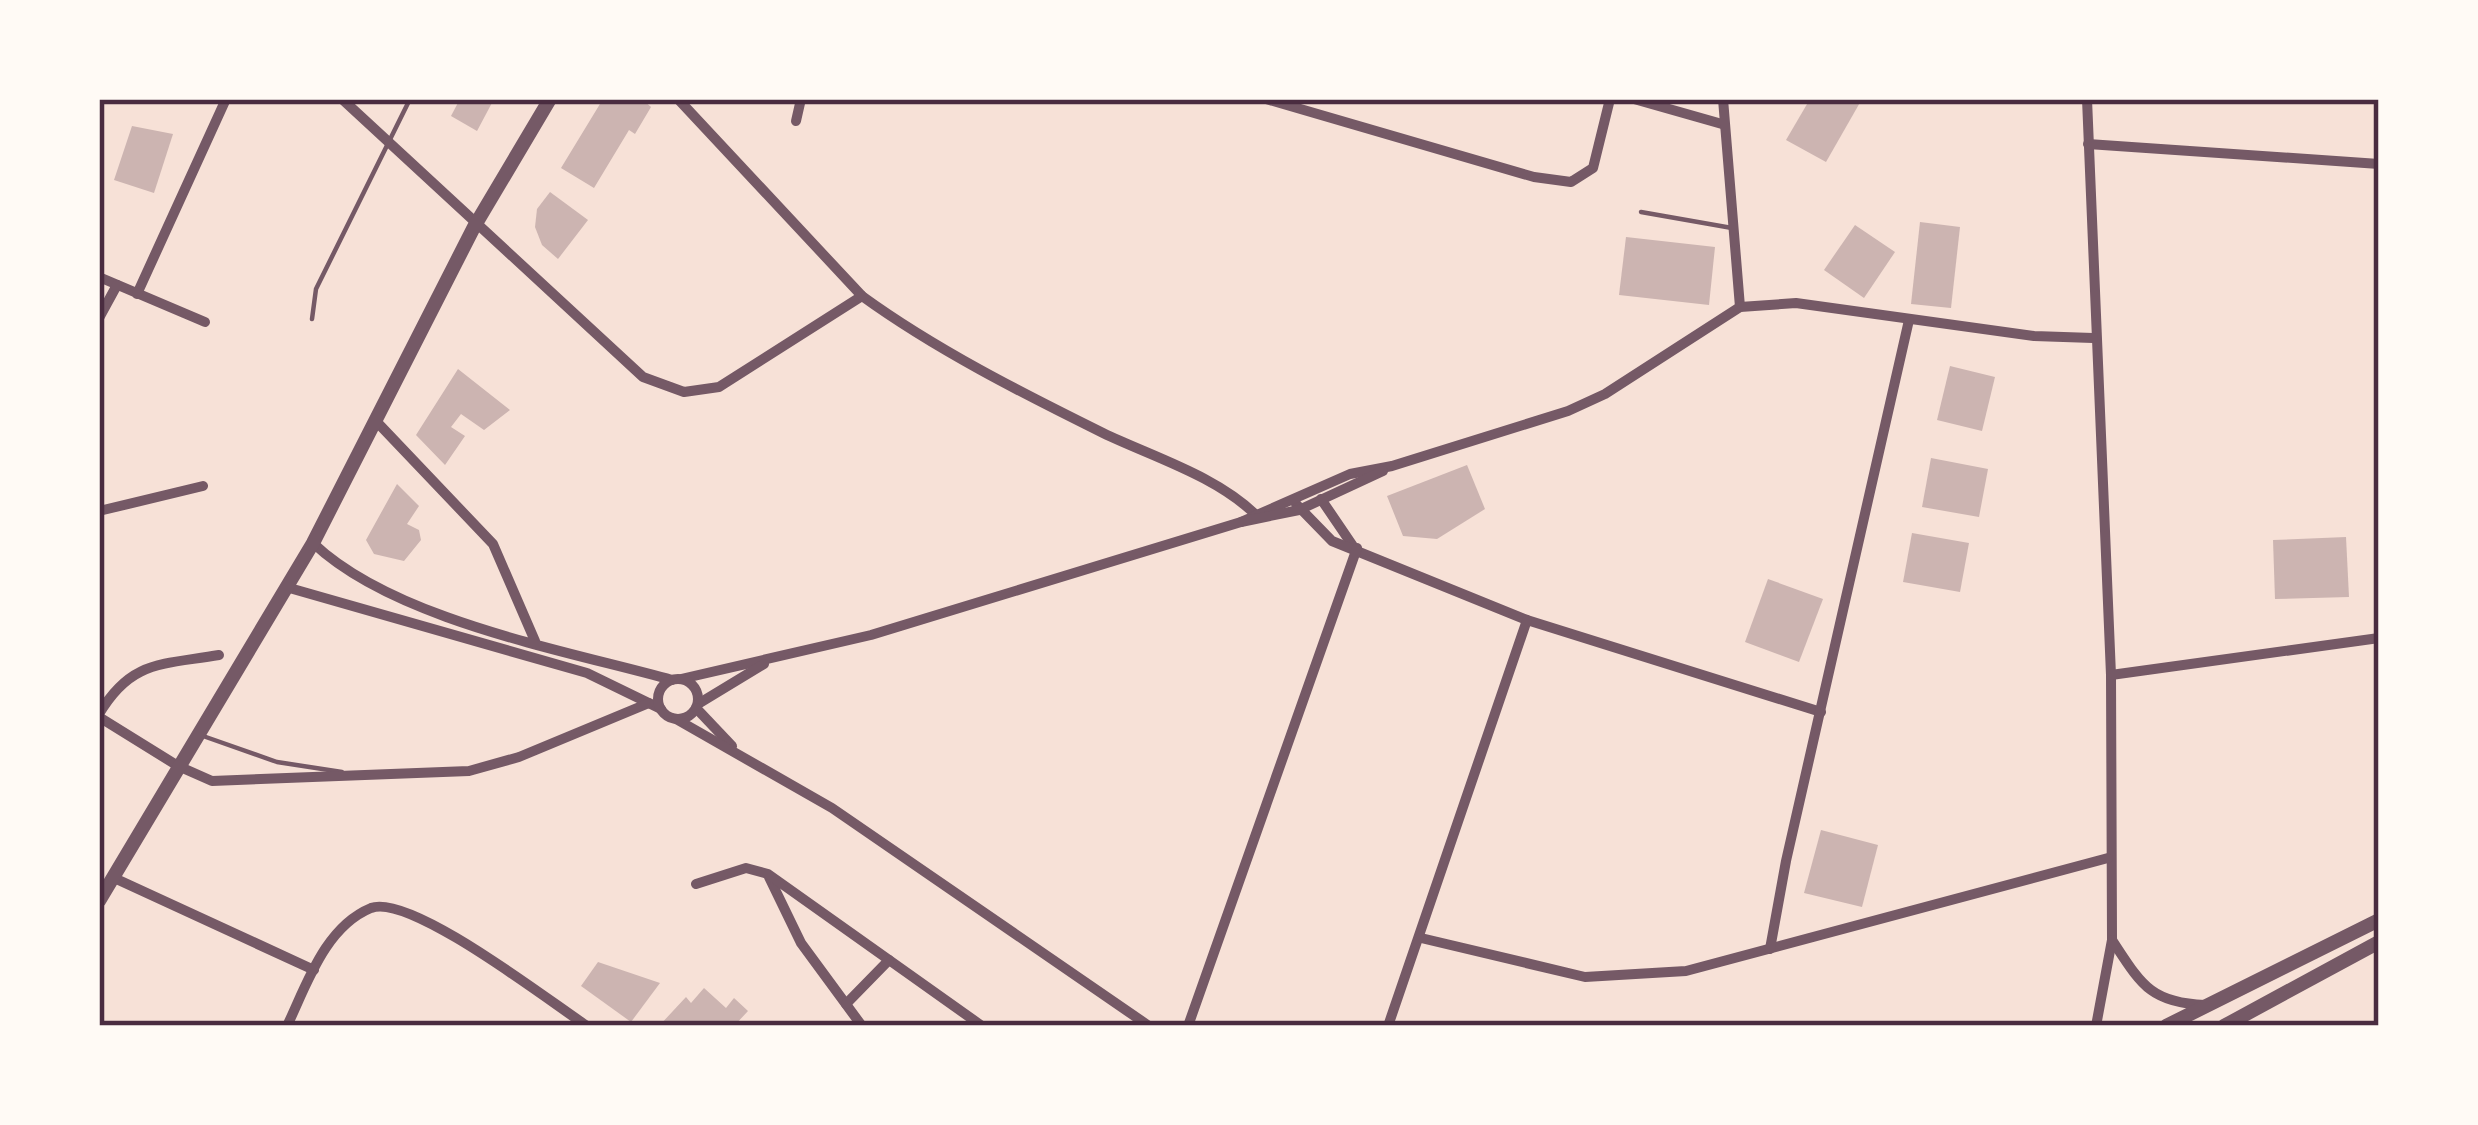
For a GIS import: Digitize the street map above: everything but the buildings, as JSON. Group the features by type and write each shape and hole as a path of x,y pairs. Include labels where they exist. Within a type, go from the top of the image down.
{"street":[{"path":"137,294 226,99"},
{"path":"342,99 474,226 643,377 685,392 719,387 862,296"},
{"path":"99,901 313,544 474,226 550,99"},
{"path":"678,99 862,296 939,344 1223,490 1257,516 1299,510 1392,466"},
{"path":"796,121 801,99"},
{"path":"1266,99 1534,177 1571,182 1593,168 1610,99"},
{"path":"1634,99 1722,124"},
{"path":"1723,99 1740,308"},
{"path":"2087,99 2092,338 2111,675 2108,858 2112,940 2096,1026"},
{"path":"2088,144 2379,164"},
{"path":"99,277 205,322"},
{"path":"99,318 117,284"},
{"path":"655,706 659,692 676,680 871,635 1240,522 1313,487 1568,411 1605,394 1740,308 1796,303 1909,320 2092,338"},
{"path":"1771,949 1909,320"},
{"path":"376,420 493,544 535,641"},
{"path":"99,511 203,486"},
{"path":"1313,487 1355,547"},
{"path":"1291,497 1318,532 1527,620 1821,712"},
{"path":"313,544 377,590 676,680 696,691 697,706 738,752"},
{"path":"1188,1026 1355,547"},
{"path":"286,586 587,673 655,706 832,808 1149,1026"},
{"path":"1388,1026 1527,620"},
{"path":"2111,675 2379,638"},
{"path":"219,655 140,669 115,687 99,716 178,766 212,781 493,766 655,706"},
{"path":"676,719 771,659"},
{"path":"1421,938 1533,966 1622,978 1685,971 2108,858"},
{"path":"696,884 746,868 768,874 982,1026"},
{"path":"768,874 802,943 862,1026"},
{"path":"112,877 314,970"},
{"path":"287,1026 314,970 343,927 387,905 423,919 586,1026"},
{"path":"2166,1026 2379,920"},
{"path":"2112,940 2141,984 2170,1004 2206,1005"},
{"path":"2224,1026 2379,942"},
{"path":"846,1004 889,960"}],"lane":[{"path":"312,319 316,289 410,99"},
{"path":"1641,212 1732,228"},
{"path":"198,734 277,762 354,774"}]}
